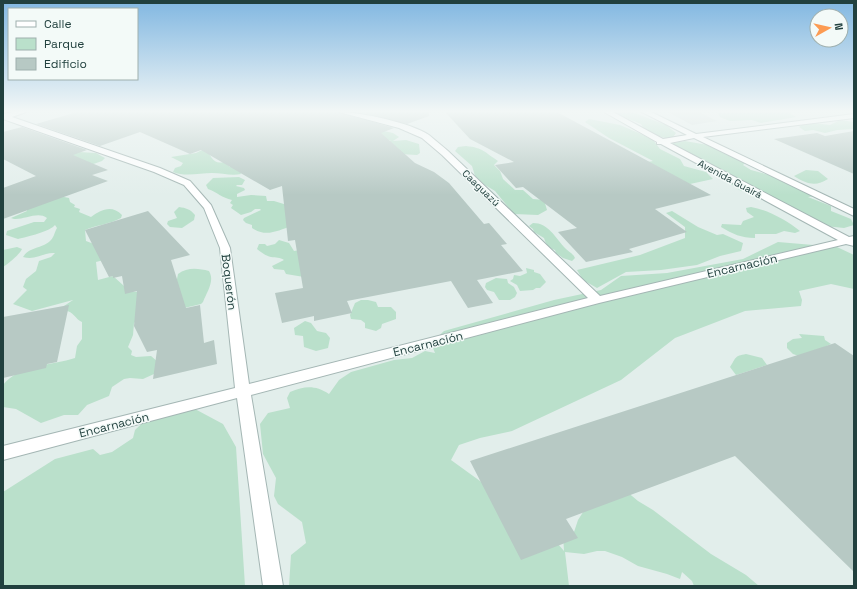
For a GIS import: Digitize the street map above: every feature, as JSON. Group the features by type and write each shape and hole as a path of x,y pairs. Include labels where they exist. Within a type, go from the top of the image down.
{"street":[{"name":"Boquerón","path":"69,139 157,170 187,184 208,207 225,248 243,392 273,586"},
{"name":"Caaguazú","path":"429,139 597,300"},
{"name":"Avenida Guairá","path":"656,139 852,241"},
{"path":"660,142 674,139"},
{"name":"Avenida Guairá","path":"701,139 854,213"},
{"name":"Encarnación","path":"3,453 597,300 852,241"}],"green space":[{"path":"395,139 393,141 406,140 419,144 420,153 417,155 400,154 389,141 391,140 386,140"},
{"path":"612,139 652,139 660,149 680,159 684,166 706,172 713,179 690,184 622,167 653,161"},
{"path":"685,141 708,145 730,156 738,157 745,163 743,165 751,170 769,175 816,196 808,197 831,206 831,211 851,219 854,225 844,228 825,226 754,192 741,191 731,184 727,176 717,171 700,166 694,162 692,158 671,145"},
{"path":"466,146 480,149 498,161 494,165 500,171 503,179 515,190 523,190 533,199 544,200 547,210 538,215 514,214 495,191 475,176 472,166 455,151 458,147"},
{"path":"206,148 215,161 220,163 224,162 230,167 238,167 241,174 234,175 212,173 187,175 173,172 175,168 181,166 183,163 171,157 196,153"},
{"path":"79,152 96,153 105,158 102,161 85,167 67,156"},
{"path":"806,170 818,171 828,179 819,183 811,184 794,176"},
{"path":"239,177 245,180 242,185 236,186 244,188 245,190 237,194 237,197 251,195 266,196 267,201 274,201 287,205 292,226 268,233 257,231 252,228 252,225 243,220 244,218 261,210 260,209 255,209 241,215 231,208 233,205 230,203 232,200 208,189 206,185 213,178"},
{"path":"64,197 69,198 70,202 75,205 74,207 80,209 79,212 91,217 106,209 114,210 122,215 121,218 117,220 85,230 86,241 123,255 96,262 98,280 113,276 124,286 125,290 137,292 158,287 177,279 178,274 185,270 197,269 209,271 211,275 211,283 201,304 138,319 134,323 133,335 128,347 132,351 131,355 136,357 151,356 158,362 154,374 143,379 124,379 112,387 109,396 87,405 78,415 64,415 41,423 16,409 3,407 3,385 9,379 26,370 75,358 77,346 82,339 82,322 72,313 64,311 64,306 73,300 32,311 13,304 27,290 23,287 26,279 36,271 39,261 51,257 55,253 32,258 23,257 29,251 48,243 52,239 57,228 55,225 44,232 18,239 6,235 7,231 34,222 44,222 47,218 39,215 18,219 11,218 27,211 26,208 3,202"},
{"path":"179,207 186,208 191,211 195,215 194,220 182,228 170,227 167,224 168,221 177,218 174,212"},
{"path":"751,207 764,210 777,216 800,231 795,233 784,231 776,234 755,234 755,238 750,238 729,232 721,227 722,224 741,225 743,221 754,217 747,212 746,208"},
{"path":"672,211 698,227 717,235 723,234 743,243 741,251 720,256 697,265 661,270 626,272 597,288 583,280 577,270 640,255 685,238 685,227 666,213"},
{"path":"533,223 543,225 547,228 575,258 572,261 563,258 556,253 555,250 548,246 544,238 534,232 529,226"},
{"path":"279,240 289,243 294,251 300,250 310,278 286,274 284,270 274,269 272,266 284,260 267,256 257,249 259,244 265,244 267,246 275,244"},
{"path":"778,242 837,247 854,255 854,289 831,284 799,291 802,300 801,306 745,311 675,338 621,380 512,431 480,438 459,445 451,460 498,494 534,516 564,551 563,534 574,532 578,520 587,506 620,486 638,501 653,510 711,554 746,575 759,586 694,586 692,581 682,572 680,579 638,566 622,557 605,551 597,551 584,554 565,552 569,586 289,586 291,555 306,543 302,522 278,504 274,496 276,478 263,454 260,424 268,413 290,408 287,398 290,392 310,387 319,389 329,394 339,380 351,372 394,360 412,358 425,351 435,353 431,343 444,331 554,300 601,290 621,276 667,273 743,259"},
{"path":"17,247 22,249 21,251 14,259 3,267 3,250"},
{"path":"526,268 534,270 534,272 540,274 546,282 540,288 520,291 517,285 510,281 513,279 514,275 520,276 527,273"},
{"path":"496,278 507,279 508,283 514,287 517,293 515,297 510,300 499,300 494,292 487,290 485,287 486,283"},
{"path":"361,300 376,302 378,307 391,307 396,312 396,319 382,324 381,328 376,331 365,328 365,323 361,320 351,319 350,315 355,303"},
{"path":"305,321 311,323 317,331 326,333 330,338 328,348 316,351 304,347 303,336 295,335 294,328"},
{"path":"799,334 824,336 825,340 831,344 802,357 793,354 787,348 787,343 793,339 802,338"},
{"path":"746,354 762,358 767,365 736,375 730,367 737,357"},
{"path":"180,401 223,424 236,447 245,586 3,586 3,492 55,459 93,449 100,455 112,452 133,438 135,430 156,410"}],"building":[{"path":"3,139 57,139 87,150 73,155 108,170 92,175 108,181 3,219 3,188 36,176 3,159"},
{"path":"81,139 119,139 100,146"},
{"path":"157,139 388,139 415,163 434,172 449,183 484,224 489,223 507,244 501,245 523,271 477,280 493,303 468,308 451,281 347,301 352,313 314,321 314,316 282,323 275,293 303,288 295,240 288,241 282,186 270,190 201,150 190,154"},
{"path":"471,139 608,139 711,195 655,209 687,232 629,249 633,252 586,262 558,232 577,228 523,187 516,188 495,165 514,162"},
{"path":"775,139 854,139 854,174"},
{"path":"148,211 190,255 171,260 186,308 200,305 204,343 214,340 217,364 153,379 157,350 147,352 134,326 137,291 125,294 122,276 113,278 113,276 109,277 85,230"},
{"path":"69,305 57,362 47,364 46,368 3,378 3,317"},
{"path":"835,343 854,356 854,572 735,456 566,519 578,538 521,560 470,461"}]}
